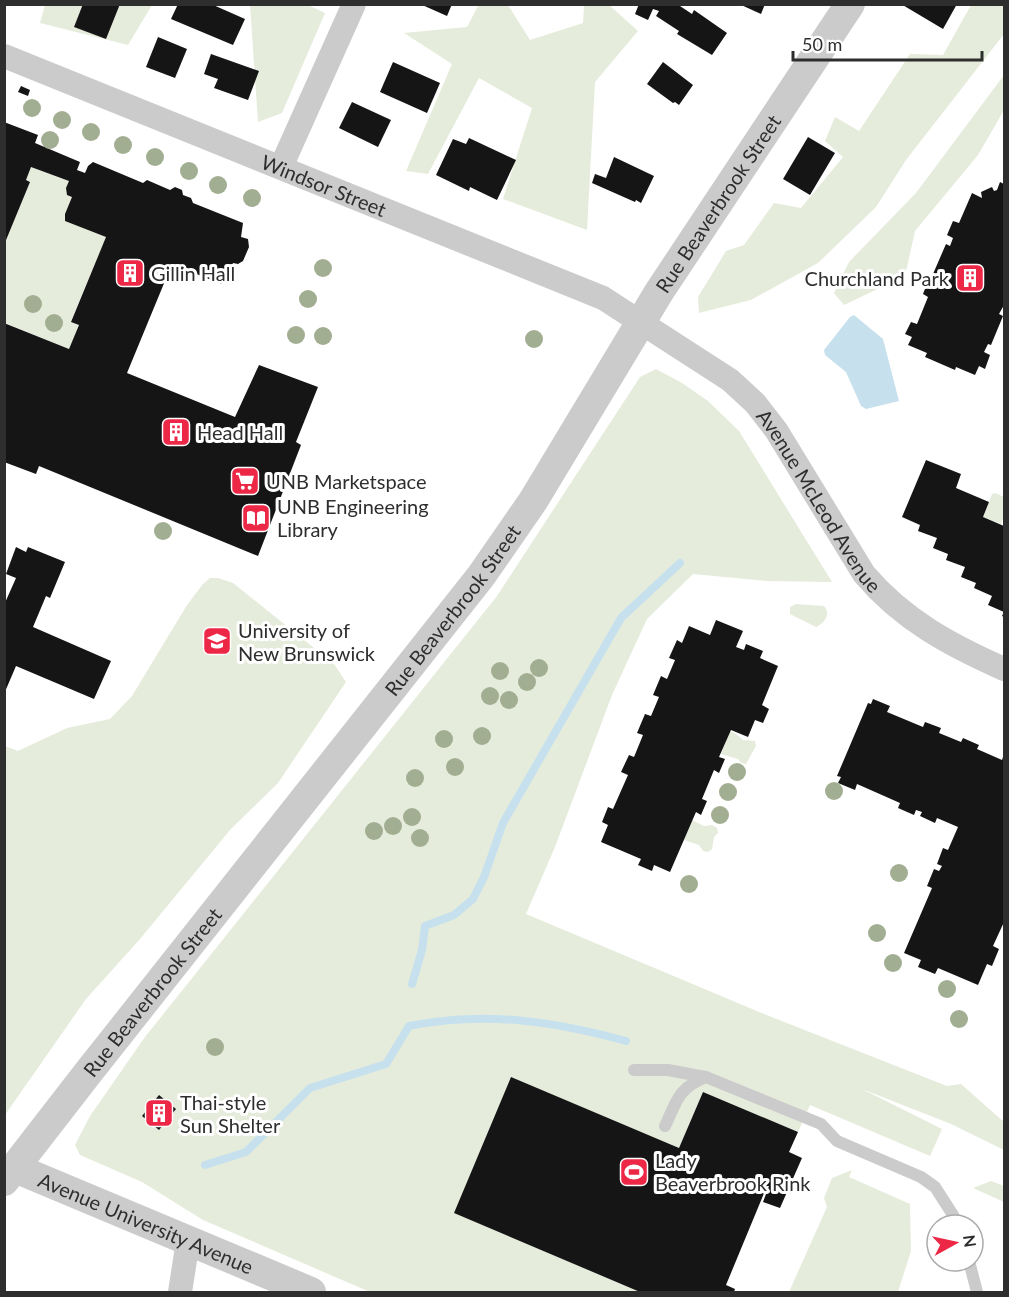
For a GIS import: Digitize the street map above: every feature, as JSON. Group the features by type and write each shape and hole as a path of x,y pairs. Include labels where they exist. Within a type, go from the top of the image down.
{"street":[{"path":"281,167 354,4"},
{"name":"Rue Beaverbrook Street","path":"8,1171 481,576 533,501 640,322 850,4"},
{"name":"Windsor Street","path":"4,56 593,294 640,322"},
{"name":"Avenue McLeod Avenue","path":"640,322 730,380 755,403 776,430 864,574 886,598 899,610 946,642 1005,669"},
{"name":"Avenue University Avenue","path":"8,1171 188,1241 311,1293"},
{"path":"180,1293 188,1241"}],"lane":[{"path":"634,1070 668,1070 706,1077 821,1124 837,1141 921,1177 935,1188 952,1213"},
{"path":"665,1126 679,1095 690,1083 706,1077"},
{"path":"972,1273 977,1293"}],"green space":[{"path":"479,4 508,5 530,40 583,23 584,5 609,5 638,31 595,82 587,230 503,199 532,108 479,78 428,174 406,171 452,64 404,33 467,27"},
{"path":"45,5 152,5 128,45 40,23"},
{"path":"250,5 308,5 325,13 282,113 258,122"},
{"path":"971,5 1004,5 1004,34 906,160 876,207 818,263 751,300 699,313 698,297 726,251 744,245 774,203 801,208 843,157 825,141 835,117 859,131 910,54 943,55"},
{"path":"1004,75 1004,110 978,155 915,231 905,276 844,305 834,293 849,262 916,193"},
{"path":"31,167 69,181 72,197 65,220 106,237 71,321 79,325 69,349 5,323 4,245 30,182 26,180"},
{"path":"656,369 708,401 739,431 832,582 766,581 693,574 647,619 612,695 555,847 526,914 769,1016 947,1086 961,1084 1004,1122 1004,1150 951,1124 862,1089 942,1129 930,1156 810,1105 798,1132 703,1092 679,1148 511,1078 455,1213 640,1292 370,1292 203,1220 142,1182 80,1155 75,1145 90,1116 145,1037 497,596 640,377"},
{"path":"992,494 1004,497 1004,516 1001,524 983,517"},
{"path":"210,578 233,583 334,664 346,682 278,783 230,830 140,939 86,999 5,1115 5,746 18,751 67,728 110,719 132,696 187,605"},
{"path":"796,604 824,606 827,612 826,618 816,627 790,614 790,607"},
{"path":"730,731 743,740 755,741 756,746 746,764 721,754"},
{"path":"692,820 704,826 712,825 717,828 718,833 714,837 712,849 708,852 703,851 699,845 684,840"},
{"path":"852,1170 849,1177 910,1204 911,1251 898,1292 789,1292 827,1207 824,1198 832,1178"},
{"path":"991,1181 1004,1186 1004,1202 973,1188"}],"water":[{"path":"854,315 883,339 899,401 866,409 861,406 846,372 825,355 824,350"}],"building":[{"path":"83,4 120,4 106,39 74,27"},
{"path":"178,4 211,4 245,19 233,45 171,19"},
{"path":"420,4 452,4 447,16"},
{"path":"639,4 677,4 692,14 694,10 727,33 712,55 677,34 679,31 656,16 659,11 653,9 648,20 635,14"},
{"path":"739,4 765,4 761,14"},
{"path":"901,4 957,4 943,29"},
{"path":"158,37 187,49 175,78 146,67"},
{"path":"211,54 259,71 248,100 214,88 218,79 204,74"},
{"path":"393,62 440,83 427,113 380,92"},
{"path":"663,62 693,85 679,105 647,84"},
{"path":"21,86 30,90 28,96 18,92"},
{"path":"352,102 391,120 378,147 339,128"},
{"path":"4,122 38,135 35,143 80,162 77,170 85,173 93,162 143,183 147,180 170,190 175,187 182,190 183,195 191,198 193,203 243,223 241,237 248,239 249,247 243,261 238,264 233,263 226,281 221,284 172,264 127,373 235,417 259,365 318,387 296,442 301,445 258,556 39,466 36,474 4,462 4,323 69,349 79,325 71,322 106,237 65,221 65,214 72,197 67,195 66,188 69,181 31,167 26,180 30,182 4,245"},
{"path":"808,137 835,153 810,195 783,179"},
{"path":"469,138 516,160 497,200 470,187 469,191 436,175 453,139 466,144"},
{"path":"614,157 654,176 641,203 592,183 595,174 606,178"},
{"name":"Churchland Park","path":"1000,182 1004,184 1004,305 999,314 1003,316 991,345 988,344 984,352 990,355 985,369 979,366 975,375 956,367 955,370 925,357 927,353 908,345 912,337 905,334 911,322 917,324 928,297 923,294 928,281 934,283 937,275 933,274 946,244 950,246 953,238 947,235 953,221 959,223 972,193 982,198 981,192 992,187 994,191 997,190"},
{"path":"926,460 961,474 956,488 989,502 983,517 1004,526 1004,612 988,605 992,596 974,588 976,583 961,577 965,567 946,560 948,554 933,548 937,538 918,531 920,525 902,517"},
{"path":"16,547 26,552 28,547 65,562 50,598 46,596 33,627 111,661 94,699 16,666 4,694 4,605 16,578 6,574"},
{"path":"716,620 743,631 736,647 744,650 746,644 763,651 760,658 778,666 762,705 769,709 763,723 755,720 748,737 731,730 719,757 725,759 719,773 714,770 702,799 707,801 701,815 696,812 670,872 654,865 652,871 638,865 641,859 601,842 608,825 602,822 608,807 613,809 628,775 621,772 629,755 634,757 643,735 637,733 645,714 651,716 659,697 653,695 661,676 667,679 675,660 669,658 677,640 682,643 689,626 710,635"},
{"path":"873,699 890,706 887,712 923,727 925,722 941,728 939,733 961,742 963,738 979,745 977,749 1002,760 1004,754 1004,922 993,946 999,949 992,966 987,964 978,985 938,968 935,974 918,967 921,960 904,953 932,888 927,886 934,869 939,871 942,866 937,864 943,848 948,850 958,827 937,818 935,823 920,816 922,812 916,810 914,815 898,808 900,803 857,784 855,790 838,783 841,777 837,776 868,703 871,704"},
{"name":"Lady Beaverbrook Rink","path":"511,1077 679,1148 703,1092 798,1132 789,1152 802,1158 780,1208 763,1202 769,1186 767,1186 726,1285 735,1289 734,1292 640,1292 454,1213"},
{"name":"Thai-style Sun Shelter","path":"159,1095 176,1109 159,1130 142,1116"}],"waterway":[{"path":"412,984 422,950 425,926 454,915 473,899 484,877 503,823 621,618 680,563"},
{"path":"205,1165 246,1152 310,1088 386,1064 409,1026 465,1019 519,1020 572,1028 626,1041"}],"place":[{"name":"Gillin Hall","path":"130,273"},
{"name":"Churchland Park","path":"970,278"},
{"name":"Head Hall","path":"176,432"},
{"name":"UNB Marketspace","path":"245,481"},
{"name":"UNB Engineering Library","path":"256,518"},
{"name":"University of New Brunswick","path":"217,641"},
{"name":"Thai-style Sun Shelter","path":"159,1113"},
{"name":"Lady Beaverbrook Rink","path":"634,1172"}]}
